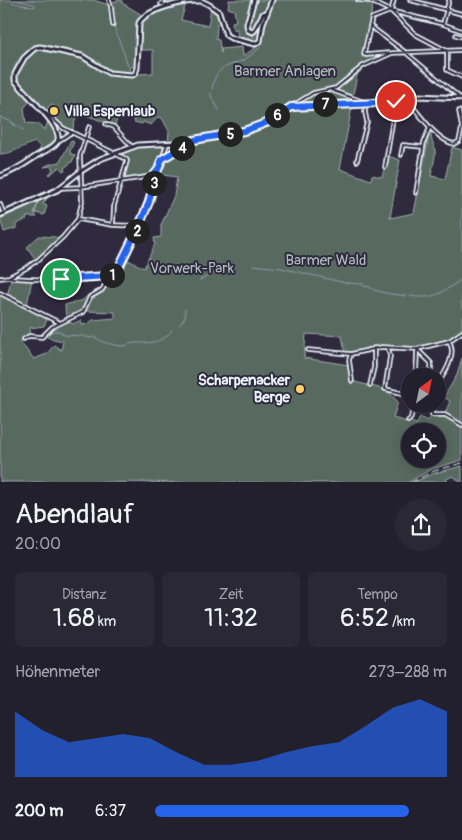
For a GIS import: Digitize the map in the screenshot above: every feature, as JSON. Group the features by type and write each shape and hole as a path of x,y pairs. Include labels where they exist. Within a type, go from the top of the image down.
{"street":[{"path":"109,0 113,25"},
{"path":"164,0 161,4 169,5"},
{"path":"254,0 246,24 248,30 254,31 263,14 266,13"},
{"path":"57,142 57,130 14,78 19,65 35,48 45,47 82,56 109,73 132,76 138,68 140,21 151,12 169,5 197,1 205,2 218,12 223,32 227,37 253,44 260,41 263,23 272,0"},
{"path":"358,0 369,1 391,11 462,31"},
{"path":"391,11 394,0"},
{"path":"410,0 462,14"},
{"path":"442,24 450,0"},
{"path":"391,11 373,17 365,55 462,50"},
{"path":"391,11 415,34 447,52"},
{"path":"370,26 461,98"},
{"path":"456,35 462,37"},
{"path":"447,52 447,70 462,77"},
{"path":"0,204 2,214 59,188 80,171 100,159 132,147 194,140 244,131 266,123 312,93 331,90 363,66 392,53"},
{"path":"331,90 367,103"},
{"path":"291,107 367,103 419,96 461,98"},
{"path":"406,98 443,139 454,144 459,141 462,128 460,111"},
{"path":"385,167 396,100"},
{"path":"357,161 367,122 365,112 367,103"},
{"path":"39,108 49,114 63,128 127,161 114,206 113,226"},
{"path":"106,124 114,127 132,147"},
{"path":"416,193 423,148 430,126"},
{"path":"9,277 38,260 78,219 82,204 80,156 89,127"},
{"path":"0,176 10,172 72,132"},
{"path":"162,159 194,140"},
{"path":"24,339 29,336 42,337 49,328 83,312 90,297 102,290 111,275 119,269 149,202 154,177 166,144"},
{"path":"401,155 403,145 423,148"},
{"path":"59,188 81,187 121,180 154,177"},
{"path":"78,219 113,226 139,226"},
{"path":"0,278 67,279 111,275"},
{"path":"0,293 60,323"},
{"path":"308,350 351,354 382,347 417,349 449,341 462,332"},
{"path":"446,369 452,347 449,341"},
{"path":"370,385 374,367 374,348"},
{"path":"388,348 390,356 386,389 401,393"},
{"path":"416,368 417,349"},
{"path":"417,349 432,364 432,368"},
{"path":"351,354 349,360 352,380"},
{"path":"408,421 412,413"},
{"path":"432,413 432,415 444,415 462,426"}],"green space":[{"path":"0,0 12,0 12,2 34,7 35,5 13,0 93,0 106,4 109,3 111,19 109,20 113,24 112,9 115,8 111,2 122,0 122,3 142,15 137,21 136,66 129,67 130,72 134,72 132,74 111,71 93,60 108,75 133,78 139,74 153,73 153,50 140,50 141,22 156,12 168,8 186,3 181,20 208,26 211,7 217,12 219,19 220,24 217,24 216,39 219,40 221,53 221,49 242,47 243,56 255,48 254,42 238,38 237,29 233,30 232,22 236,21 234,10 228,8 229,0 358,0 358,2 373,4 362,57 383,56 358,68 352,99 357,102 353,102 340,169 371,180 372,175 382,177 388,156 400,160 390,218 414,213 430,129 432,130 431,138 435,153 431,176 445,179 452,147 462,150 462,330 443,341 425,346 376,346 350,354 345,353 342,336 306,334 304,358 349,365 351,381 387,390 398,402 393,418 407,422 410,420 413,423 401,423 401,468 435,468 409,482 0,482 0,294 7,297 11,280 32,279 27,305 49,316 44,326 30,328 30,332 20,342 34,359 47,354 54,345 61,350 63,341 49,338 45,335 48,330 66,319 65,305 83,300 89,294 97,293 107,279 121,272 126,259 144,268 155,244 154,238 161,237 161,225 174,196 177,177 163,175 157,169 150,175 124,179 129,159 118,154 135,147 168,142 169,131 162,118 158,117 151,125 143,122 142,124 134,122 135,117 128,115 126,119 118,116 115,126 78,112 72,131 56,119 59,110 51,104 46,111 42,108 16,78 20,68 27,59 36,52 46,49 47,45 41,45 29,50 15,66 13,78 30,101 24,108 26,123 38,124 45,130 48,121 55,131 55,139 40,152 40,146 35,142 0,154","holes":["84,309 86,311 115,312 115,318 93,320 88,324 82,325 81,320 73,324 66,319"]},
{"path":"71,140 74,142 70,151 71,154 75,155 72,162 64,168 65,170 63,171 59,167 50,175 53,170 51,166 44,167 60,162"},
{"path":"48,197 43,204 47,206 44,215 35,213 38,202 34,213 37,217 26,217 27,219 15,225 17,228 4,232 0,219"},
{"path":"39,236 56,237 58,239 36,260 27,247"},
{"path":"462,358 462,460 446,465 446,423 417,423 420,417 427,421 433,416 444,416 450,401 446,398 446,394 457,375"},
{"path":"462,466 462,482 453,476 446,479 448,482 414,482 435,473"}],"waterway":[{"path":"252,30 250,22 253,10"},
{"path":"114,27 125,56"},
{"path":"253,34 254,39"},
{"path":"225,67 244,60 260,48"},
{"path":"125,57 128,65"},
{"path":"212,89 214,80 223,68"},
{"path":"211,93 219,110"},
{"path":"0,117 25,131"},
{"path":"12,122 15,127"},
{"path":"253,265 281,268 346,283 363,284 365,287 368,286 374,290 390,294"},
{"path":"200,280 226,270"},
{"path":"410,296 433,296 462,279"},
{"path":"391,294 406,296"},
{"path":"180,325 185,317 185,309"},
{"path":"83,336 123,346 160,340 172,330"},
{"path":"47,333 50,331 60,331 64,335 82,336"}],"railway":[{"path":"412,482 434,471 462,463"}],"place":[{"name":"Villa Espenlaub","path":"54,111"},
{"name":"Scharpenacker Berge","path":"300,389"}],"route":[{"path":"61,279 108,276 117,271 139,226 151,194 155,178 153,176 158,170 162,159 194,140 244,131 259,126 291,107 396,101"}],"park label":[{"name":"Barmer Anlagen","path":"285,71"},
{"name":"Barmer Wald","path":"326,260"},
{"name":"Vorwerk-Park","path":"192,268"}]}
